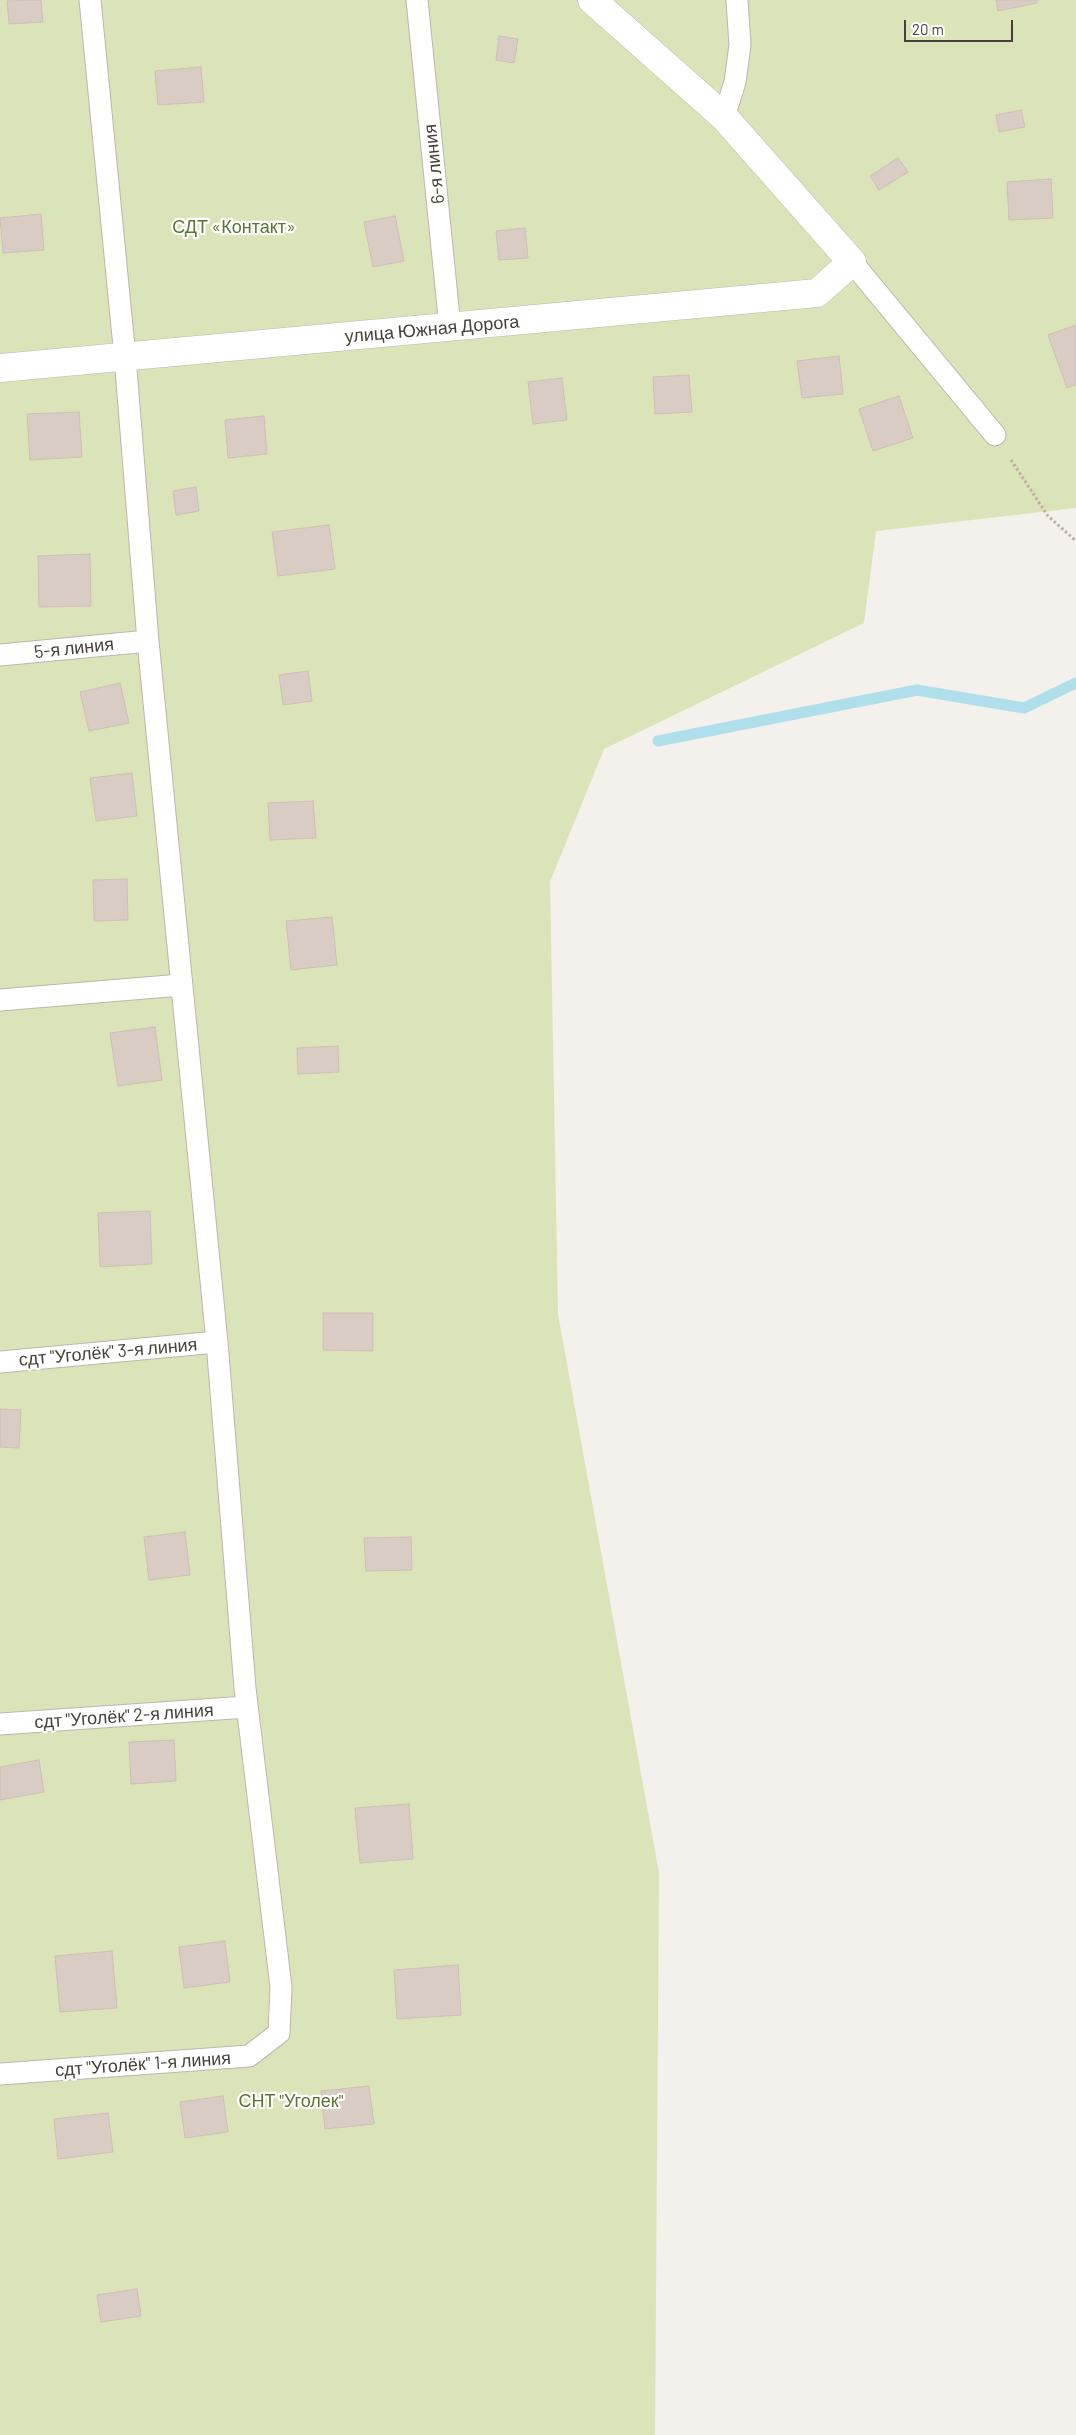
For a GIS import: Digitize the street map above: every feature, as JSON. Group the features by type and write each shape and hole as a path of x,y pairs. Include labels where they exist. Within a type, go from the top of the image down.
{"street":[{"path":"592,0 724,117 852,262"},
{"name":"улица Южная Дорога","path":"0,368 817,293 852,262"}],"lane":[{"path":"90,0 125,357 148,641 217,1342 247,1707"},
{"name":"6-я линия","path":"417,0 450,327"},
{"path":"724,117 736,82 740,45 737,0"},
{"path":"852,262 995,435"},
{"name":"5-я линия","path":"0,655 148,641"},
{"path":"0,1000 181,985"},
{"name":"сдт \"Уголёк\" 3-я линия","path":"0,1362 217,1342"},
{"name":"сдт \"Уголёк\" 2-я линия","path":"0,1724 247,1707"},
{"name":"сдт \"Уголёк\" 1-я линия","path":"0,2074 248,2056 279,2033 281,1987 247,1707"}],"path":[{"path":"995,435 1048,516 1076,540"}],"green space":[{"path":"0,0 1076,0 1076,508 876,531 864,623 604,749 550,882 558,1314 659,1873 655,2435 0,2435"}],"building":[{"path":"41,0 43,22 9,24 7,1"},
{"path":"996,0 1037,0 1037,3 998,11"},
{"path":"499,36 518,39 514,63 496,60"},
{"path":"201,67 204,102 158,105 155,71"},
{"path":"1021,110 1025,127 999,132 996,115"},
{"path":"898,158 908,172 879,190 870,176"},
{"path":"1051,179 1053,218 1009,220 1007,182"},
{"path":"41,214 44,250 3,253 0,218"},
{"path":"395,216 404,261 373,267 364,222"},
{"path":"525,228 528,258 499,260 496,231"},
{"path":"1076,325 1076,385 1067,388 1048,335"},
{"path":"839,356 843,394 802,398 797,361"},
{"path":"689,375 692,412 655,414 653,377"},
{"path":"562,378 567,420 533,424 528,382"},
{"path":"899,396 913,438 873,451 859,409"},
{"path":"79,412 82,457 30,460 27,414"},
{"path":"264,416 267,454 228,458 225,420"},
{"path":"196,487 199,511 176,515 173,491"},
{"path":"329,525 335,569 278,576 272,532"},
{"path":"90,554 91,606 39,607 38,556"},
{"path":"308,671 312,701 283,705 279,675"},
{"path":"120,683 129,723 89,731 80,692"},
{"path":"132,773 137,816 96,821 90,778"},
{"path":"313,801 316,838 270,840 268,803"},
{"path":"127,879 128,920 94,921 93,880"},
{"path":"332,917 337,965 291,970 286,921"},
{"path":"155,1027 162,1080 118,1086 110,1033"},
{"path":"338,1046 339,1072 298,1074 297,1048"},
{"path":"150,1211 152,1264 100,1267 98,1213"},
{"path":"323,1313 373,1313 373,1351 323,1350"},
{"path":"0,1409 21,1410 19,1448 0,1447"},
{"path":"185,1532 190,1575 149,1580 144,1537"},
{"path":"411,1537 412,1570 366,1571 364,1538"},
{"path":"174,1740 176,1781 131,1784 129,1742"},
{"path":"39,1760 44,1792 0,1800 0,1767"},
{"path":"409,1804 413,1859 360,1863 355,1808"},
{"path":"225,1941 230,1982 184,1988 179,1947"},
{"path":"112,1951 117,2008 60,2012 55,1956"},
{"path":"458,1965 461,2015 397,2019 394,1970"},
{"path":"369,2086 374,2124 325,2129 321,2091"},
{"path":"223,2096 228,2132 185,2138 180,2102"},
{"path":"108,2113 113,2152 58,2159 54,2119"},
{"path":"137,2289 141,2316 101,2322 97,2295"}],"waterway":[{"path":"658,741 917,690 1024,708 1076,683"}],"park label":[{"name":"СДТ «Контакт»","path":"234,227"},
{"name":"СНТ \"Уголек\"","path":"291,2101"}]}
